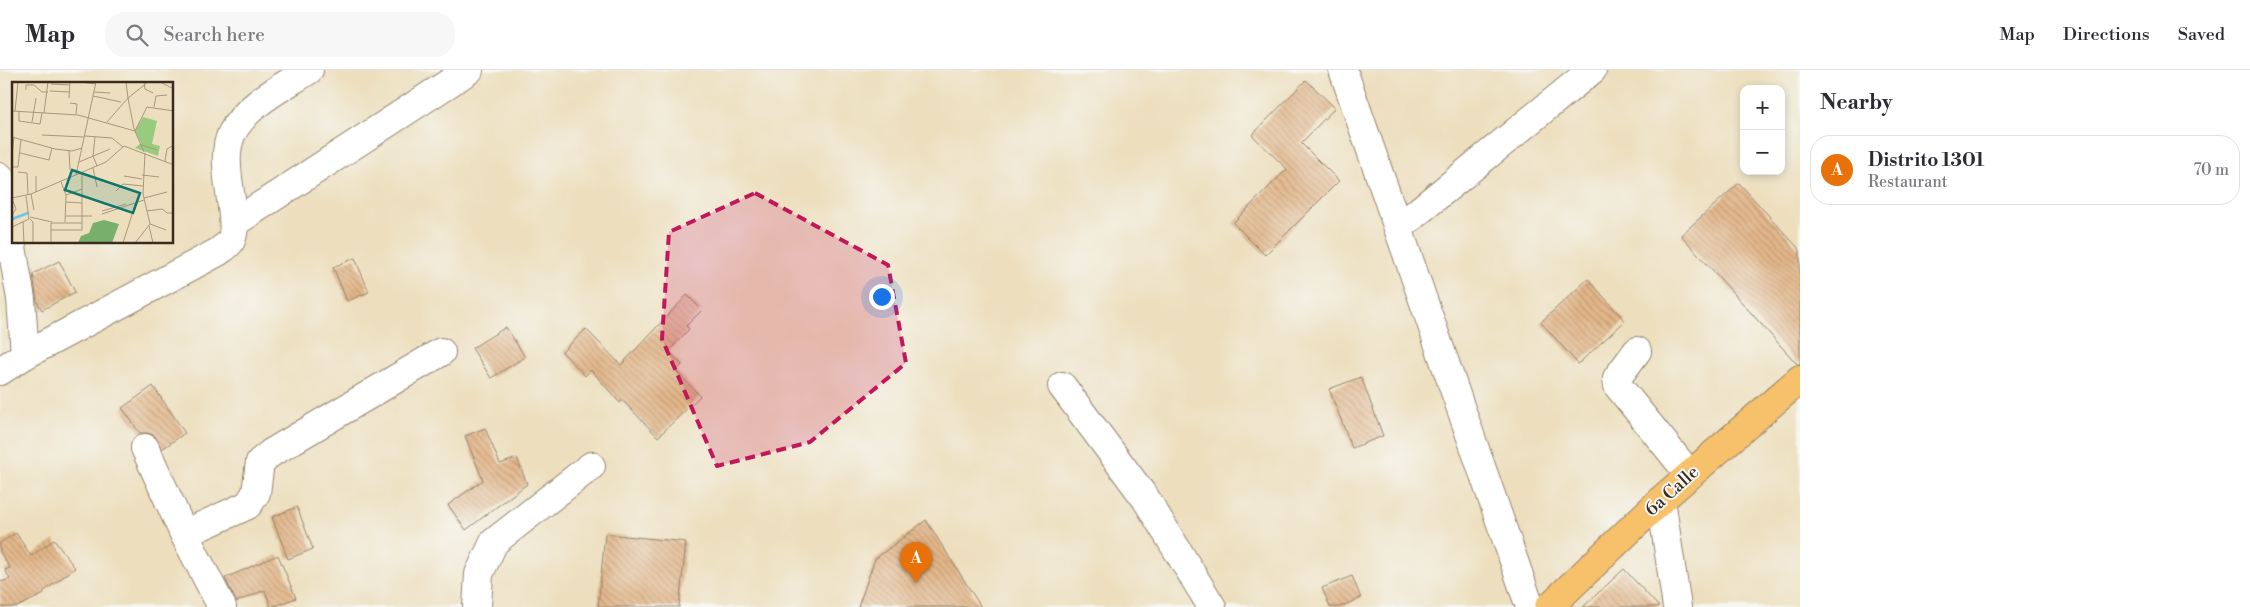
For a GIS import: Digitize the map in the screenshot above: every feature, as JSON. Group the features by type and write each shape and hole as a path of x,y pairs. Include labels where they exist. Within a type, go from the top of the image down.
{"main road":[{"name":"6a Calle","path":"1549,607 1661,500 1800,379"}],"street":[{"path":"0,372 25,355 218,252 230,242 234,223 225,168 231,134 249,111 308,70"},
{"path":"234,223 469,70"},
{"path":"1343,70 1530,607"},
{"path":"1398,228 1592,70"},
{"path":"0,178 21,299 25,355"},
{"path":"1637,351 1617,378 1618,386 1690,475"},
{"path":"184,534 248,505 256,492 260,462 271,453 441,352"},
{"path":"1062,386 1146,499 1212,607"},
{"path":"145,448 184,534 222,607"},
{"path":"477,607 479,574 494,542 591,466"},
{"path":"1661,500 1677,607"}],"highlighted area":[{"path":"755,193 888,265 906,363 810,442 717,466 662,339 669,232"}],"building":[{"path":"1306,80 1335,108 1301,143 1339,181 1265,255 1233,223 1287,169 1252,135"},
{"path":"1739,183 1800,250 1800,364 1797,364 1681,235"},
{"path":"355,258 369,292 347,301 333,267"},
{"path":"59,261 75,292 42,310 37,301 33,274"},
{"path":"1588,279 1625,321 1578,364 1541,322"},
{"path":"687,295 702,310 686,326 689,329 669,351 682,365 676,371 700,396 658,437 622,400 620,403 591,370 585,376 562,352 586,329 621,365"},
{"path":"506,327 525,357 491,378 472,348"},
{"path":"1361,377 1383,436 1352,448 1329,389"},
{"path":"153,386 185,433 162,449 154,435 140,433 122,408"},
{"path":"485,428 500,464 517,458 527,484 466,530 448,505 483,480 465,436"},
{"path":"297,507 313,549 288,559 272,517"},
{"path":"926,520 981,607 858,607 875,559"},
{"path":"16,533 31,556 54,540 75,568 43,592 44,594 17,607 0,607 0,582 10,579 5,570 10,568 0,552 0,543"},
{"path":"605,534 686,542 679,607 598,607"},
{"path":"278,555 296,598 271,607 265,590 236,602 225,578"},
{"path":"1624,569 1659,607 1583,607"},
{"path":"1352,576 1361,598 1340,607 1330,607 1322,588"}],"place":[{"name":"Distrito 1301","path":"916,583"}]}
